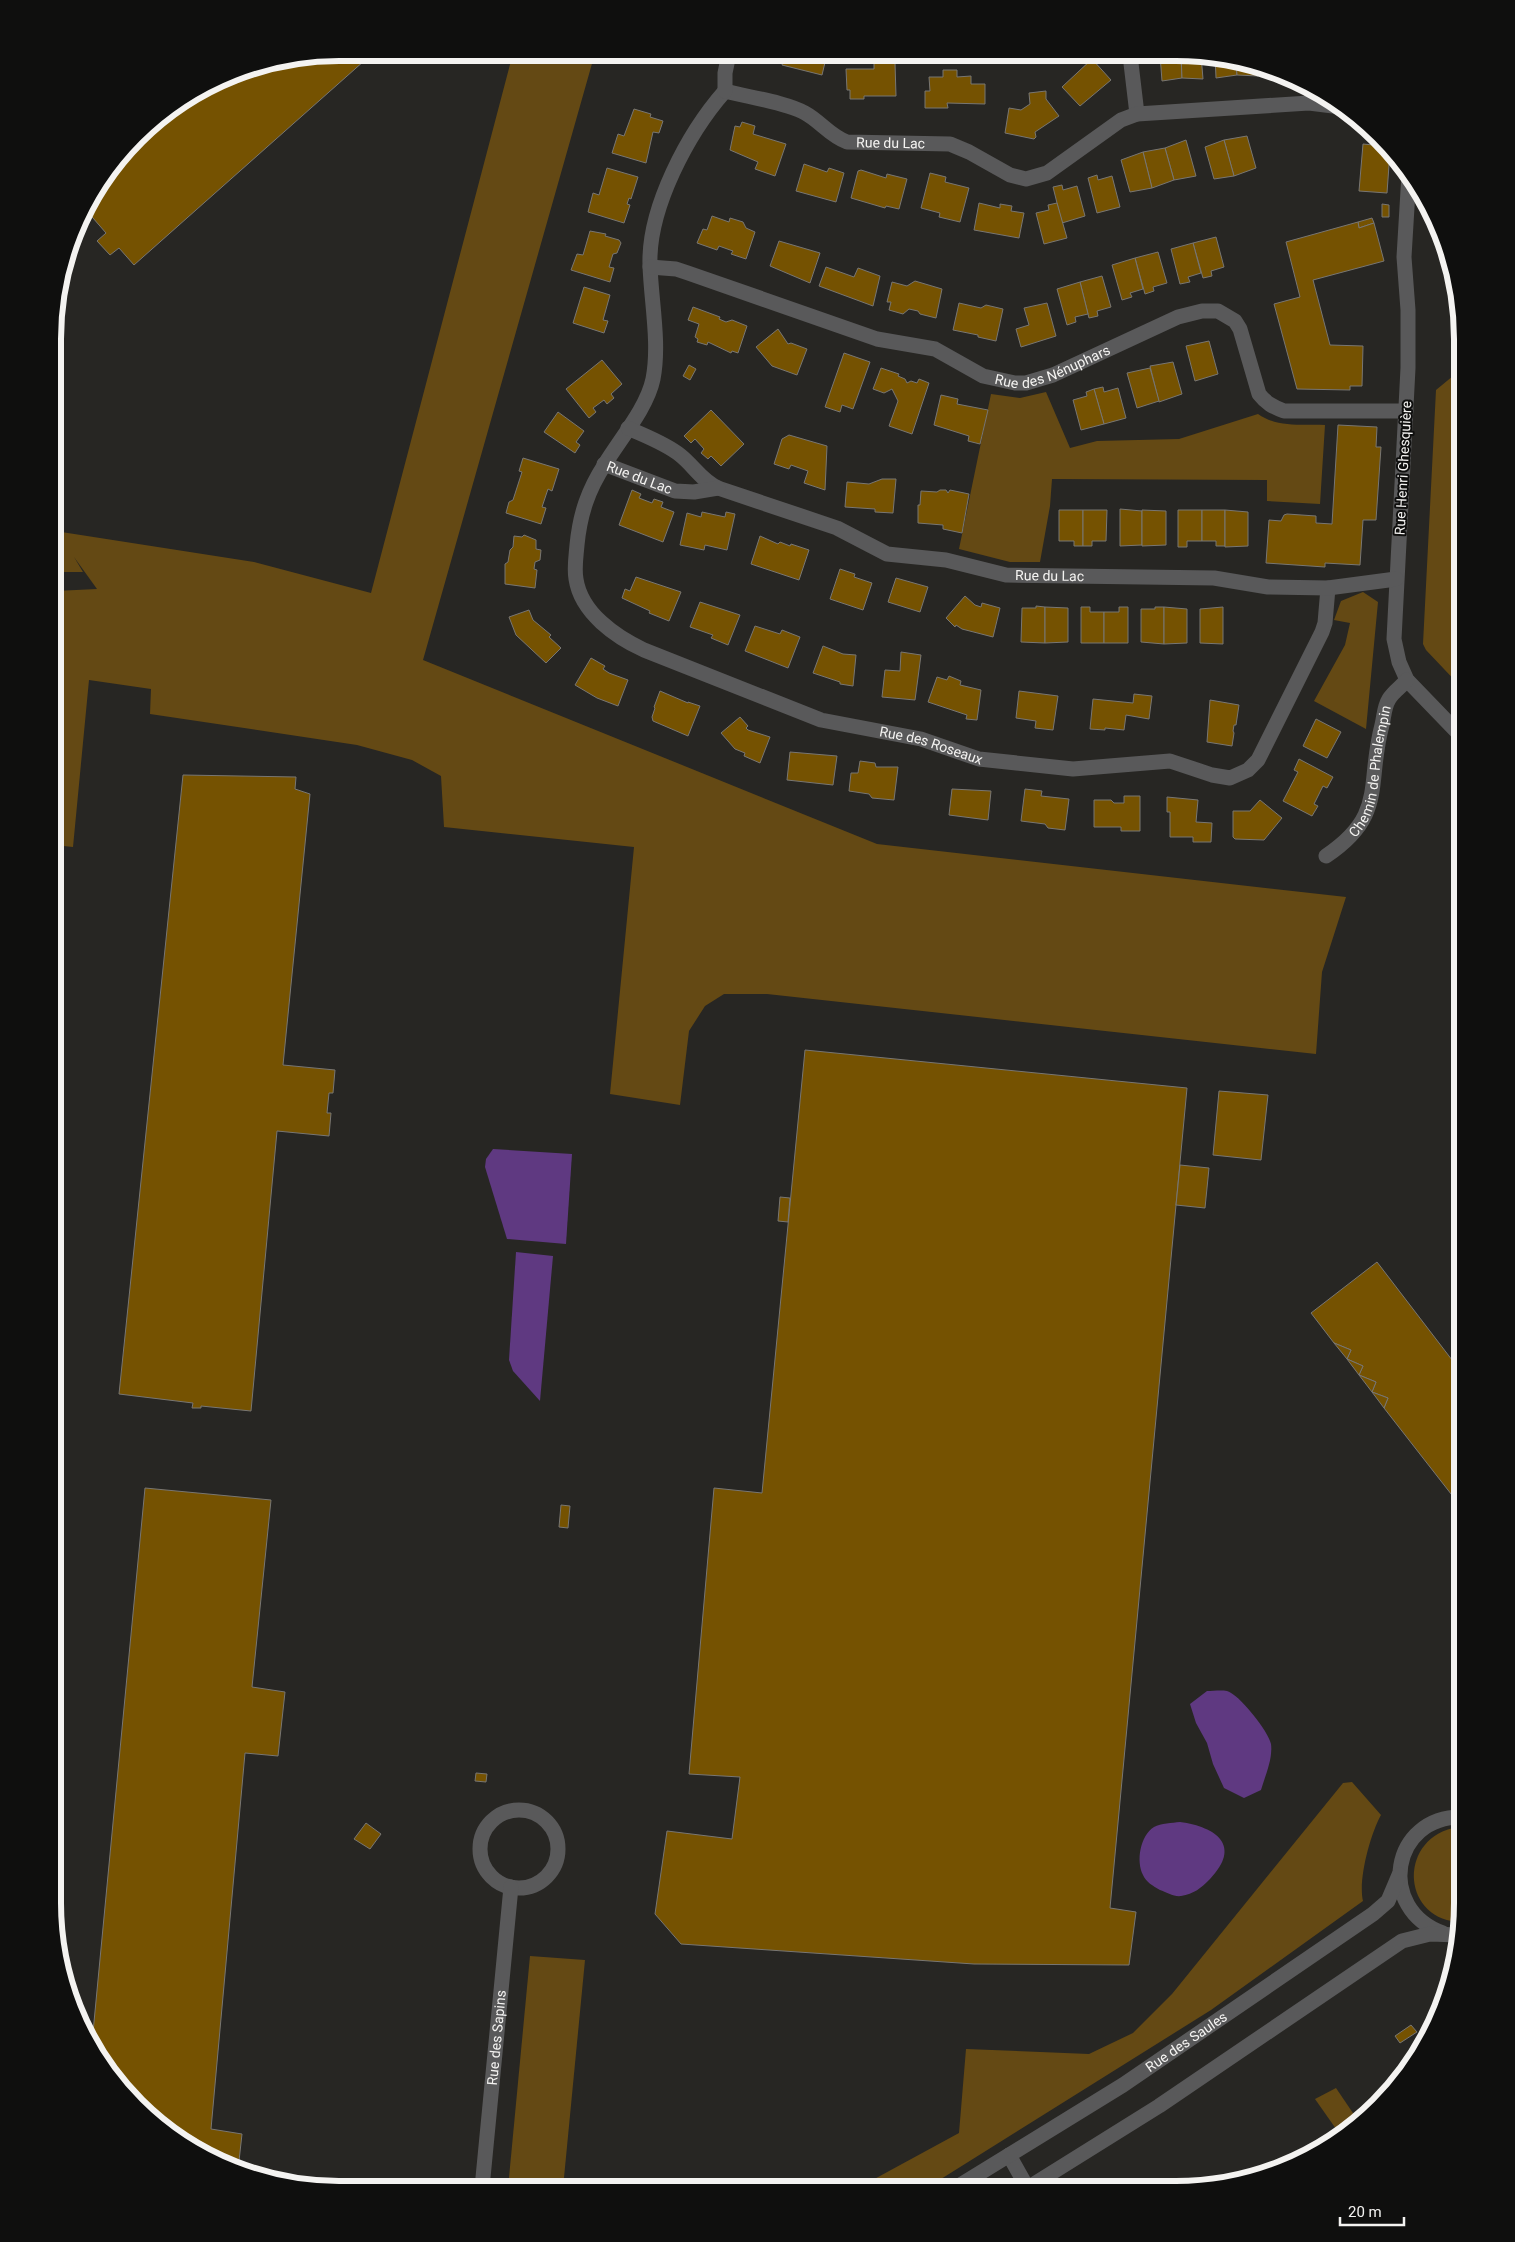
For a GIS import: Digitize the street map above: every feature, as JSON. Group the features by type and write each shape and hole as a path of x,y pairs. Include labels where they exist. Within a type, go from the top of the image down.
{"street":[{"path":"725,91 725,73 728,61"},
{"path":"1131,61 1137,114"},
{"name":"Rue du Lac","path":"718,488 694,492 675,491 604,464 644,403 653,378 654,320 650,267 653,229 670,182 699,124 725,91 798,110 814,119 838,139 846,142 950,144 969,152 1010,175 1026,179 1046,173 1121,120 1137,114 1309,103 1325,105"},
{"name":"Rue Henri Ghesquière","path":"1408,187 1404,257 1408,349 1394,639 1399,662 1408,680 1454,729"},
{"name":"Rue des Nénuphars","path":"650,267 688,273 877,339 935,349 983,376 1015,383 1026,383 1053,375 1178,317 1202,311 1218,311 1235,320 1240,329 1259,394 1265,402 1274,407 1284,410 1406,412"},
{"name":"Rue du Lac","path":"628,428 682,456 707,483 837,528 887,554 946,560 1006,575 1214,578 1268,587 1328,588 1396,579"},
{"name":"Rue des Roseaux","path":"604,464 586,499 582,512 575,567 576,580 585,604 628,643 821,720 921,739 979,760 1073,769 1111,767 1159,760 1184,764 1220,778 1240,775 1258,760 1322,632 1325,623 1328,588"},
{"name":"Chemin de Phalempin","path":"1326,856 1346,842 1366,818 1371,800 1377,745 1389,698 1408,680"},
{"path":"528,1811 546,1820 554,1831 558,1844 557,1857 552,1870 537,1883 524,1887 511,1887 494,1879 488,1872 481,1854 481,1843 484,1833 494,1819 507,1812 528,1811"},
{"name":"Rue des Saules","path":"967,2181 1123,2085 1373,1914 1388,1901 1399,1875 1403,1856 1412,1839 1419,1832 1436,1822 1454,1819"},
{"name":"Rue des Saules","path":"1399,1875 1402,1894 1417,1919 1433,1930 1452,1934"},
{"name":"Rue des Sapins","path":"483,2181 511,1887"},
{"name":"Rue des Saules","path":"1040,2181 1159,2106 1322,1998 1397,1944 1430,1934 1451,1935"},
{"path":"1010,2155 1023,2181"}],"shaded area":[{"path":"511,61 593,61 423,660 877,844 1346,897 1322,972 1316,1054 767,994 724,994 705,1006 689,1031 680,1105 610,1094 634,847 444,827 441,776 412,760 357,745 150,714 151,689 89,680 73,847 61,846 61,591 97,589 74,557 83,572 61,572 61,532 254,562 371,593"},
{"path":"1454,374 1454,680 1426,650 1423,644 1436,390"},
{"path":"1046,392 1070,448 1097,441 1179,439 1258,414 1282,423 1325,425 1320,504 1267,501 1267,480 1052,479 1050,506 1040,562 1010,562 959,549 991,394 1020,398"},
{"path":"1363,592 1378,602 1366,729 1314,701 1345,645 1350,623 1334,620 1341,601"},
{"path":"493,1149 572,1154 566,1244 507,1239 485,1167 486,1159"},
{"path":"516,1252 553,1256 540,1401 513,1371 509,1360"},
{"path":"1207,1691 1227,1691 1239,1699 1269,1738 1271,1744 1270,1761 1261,1790 1244,1798 1224,1788 1213,1764 1207,1743 1196,1723 1190,1704"},
{"path":"1352,1782 1381,1815 1366,1858 1362,1882 1363,1901 1211,2010 938,2181 871,2181 959,2133 966,2049 1089,2054 1133,2033 1172,1994 1343,1783"},
{"path":"1180,1822 1205,1828 1214,1834 1221,1840 1224,1848 1224,1857 1210,1879 1200,1888 1186,1895 1178,1896 1160,1890 1148,1882 1141,1869 1140,1856 1145,1836 1149,1831 1163,1824"},
{"path":"1454,1828 1453,1921 1442,1919 1428,1909 1418,1896 1414,1880 1415,1864 1422,1849 1435,1836"},
{"path":"530,1956 585,1960 564,2181 509,2181"},
{"path":"1336,2088 1355,2115 1336,2129 1315,2099"}],"building":[{"path":"364,61 134,265 119,248 110,255 97,241 106,233 91,216 108,185 130,156 156,130 185,108 233,82 268,71 322,62"},
{"path":"783,61 825,61 822,75 782,65"},
{"path":"1090,61 1094,61 1111,80 1080,106 1062,87"},
{"path":"1160,61 1181,61 1182,78 1162,81"},
{"path":"1181,61 1202,63 1203,79 1182,78"},
{"path":"874,63 895,63 896,96 864,96 864,99 850,99 850,90 847,90 846,69 874,69"},
{"path":"1215,65 1237,69 1237,75 1216,78"},
{"path":"1237,69 1258,74 1258,76 1237,75"},
{"path":"943,70 957,70 957,77 971,76 971,84 985,84 985,104 947,103 948,108 925,108 925,91 930,91 929,77 943,77"},
{"path":"1046,91 1046,99 1059,116 1035,132 1036,137 1034,139 1005,133 1009,108 1021,110 1030,104 1029,93"},
{"path":"634,109 651,114 650,117 663,121 659,133 653,132 646,163 612,153 618,134 624,136"},
{"path":"742,122 755,126 753,134 786,144 775,176 755,169 758,162 730,150 735,126 740,127"},
{"path":"1247,136 1256,168 1234,176 1224,140"},
{"path":"1186,140 1196,176 1174,180 1165,148"},
{"path":"1224,140 1234,176 1214,179 1205,147"},
{"path":"1363,144 1374,145 1389,161 1387,193 1359,191"},
{"path":"1165,148 1174,180 1152,188 1143,152"},
{"path":"1143,152 1152,188 1130,192 1121,160"},
{"path":"804,164 827,172 829,168 844,173 836,202 796,191"},
{"path":"607,168 638,177 631,199 629,198 627,204 630,205 624,223 588,212 593,193 599,195"},
{"path":"861,170 886,178 887,174 907,179 899,209 886,206 885,208 851,198 858,171"},
{"path":"930,173 946,177 945,182 969,188 960,222 939,217 940,213 921,208"},
{"path":"1097,175 1098,180 1112,176 1120,207 1097,213 1088,178"},
{"path":"1062,185 1063,190 1077,186 1085,216 1062,223 1053,187"},
{"path":"979,203 1000,208 1000,204 1012,206 1011,211 1024,213 1019,238 974,230"},
{"path":"1057,203 1067,238 1044,244 1036,213 1049,210 1048,205"},
{"path":"1382,204 1389,205 1389,217 1382,217"},
{"path":"712,216 729,222 730,218 743,222 746,228 755,232 746,259 731,254 733,251 719,246 717,250 697,243 703,229 707,230"},
{"path":"1372,218 1374,223 1359,228 1358,222"},
{"path":"1358,222 1359,228 1374,223 1384,261 1313,280 1330,345 1363,346 1362,386 1350,386 1350,390 1297,389 1274,304 1300,297 1286,242"},
{"path":"590,231 606,234 605,236 619,240 621,243 617,253 613,254 609,267 614,268 610,282 571,270 577,254 583,255"},
{"path":"1216,237 1224,267 1211,271 1212,276 1203,278 1193,243"},
{"path":"779,241 820,253 810,283 770,266"},
{"path":"1193,243 1201,273 1188,277 1190,282 1180,284 1171,249"},
{"path":"1158,252 1167,283 1153,287 1154,291 1145,294 1135,258"},
{"path":"1135,258 1143,289 1130,293 1132,297 1122,300 1112,265"},
{"path":"826,267 854,277 858,268 880,276 873,306 819,286"},
{"path":"1102,276 1111,307 1097,311 1098,316 1089,318 1080,282"},
{"path":"915,281 942,289 936,318 909,309 903,314 889,310 891,302 887,302 892,282 907,286"},
{"path":"1080,282 1088,314 1075,317 1076,322 1067,325 1057,289"},
{"path":"584,287 610,295 603,320 608,321 604,333 573,323"},
{"path":"959,303 981,308 986,305 1003,309 996,341 953,330"},
{"path":"1047,303 1056,336 1021,347 1016,329 1029,325 1024,308"},
{"path":"693,307 720,317 719,319 726,322 732,320 747,326 738,353 732,351 731,353 708,342 707,345 697,342 698,339 695,337 699,324 688,320"},
{"path":"778,329 788,344 791,343 807,349 797,375 772,366 756,347"},
{"path":"1209,341 1218,374 1195,381 1186,346"},
{"path":"844,353 870,362 853,409 842,405 840,412 825,407"},
{"path":"602,360 622,384 611,394 614,398 607,404 604,400 593,408 596,412 589,418 566,389"},
{"path":"1173,362 1182,394 1159,402 1150,366"},
{"path":"689,365 696,369 690,380 683,376"},
{"path":"881,368 899,374 898,376 905,379 907,383 911,381 917,383 919,379 929,383 912,434 889,426 898,401 892,389 884,393 873,389"},
{"path":"1150,368 1159,401 1137,408 1127,373"},
{"path":"1103,387 1104,392 1118,388 1126,418 1104,424 1094,389"},
{"path":"1094,389 1104,424 1081,430 1073,400 1087,396 1086,392"},
{"path":"941,395 958,399 957,404 988,410 980,444 968,441 969,436 934,425"},
{"path":"711,410 744,444 721,466 711,456 708,459 701,453 704,449 695,439 691,443 684,436"},
{"path":"558,412 584,431 576,442 580,445 575,453 544,432"},
{"path":"1338,425 1377,427 1376,447 1381,447 1376,520 1363,520 1360,565 1325,563 1325,567 1266,563 1269,520 1281,521 1284,515 1287,514 1316,516 1316,523 1332,524"},
{"path":"789,435 827,446 825,490 804,483 808,471 791,465 789,469 774,464 782,439"},
{"path":"523,458 559,469 552,491 548,489 542,507 546,508 541,524 506,513 509,502 513,500 522,472 519,471"},
{"path":"882,479 896,479 893,513 875,512 875,509 845,507 847,482 869,484"},
{"path":"632,490 641,494 639,498 652,503 654,499 663,502 661,507 674,512 663,542 619,525"},
{"path":"946,490 948,493 950,490 969,494 962,533 943,529 943,525 918,523 918,505 920,505 921,491 937,492"},
{"path":"1120,509 1142,511 1142,545 1120,546"},
{"path":"1059,510 1083,510 1083,546 1074,546 1074,541 1059,541"},
{"path":"1083,510 1107,510 1106,541 1092,541 1092,546 1083,546"},
{"path":"1142,510 1166,511 1166,545 1142,546"},
{"path":"1178,510 1202,510 1202,541 1187,541 1187,547 1178,547"},
{"path":"1202,510 1225,510 1225,546 1216,546 1216,541 1202,541"},
{"path":"1225,510 1248,512 1248,546 1225,547"},
{"path":"702,512 725,517 726,512 735,514 727,550 705,545 704,550 680,545 687,513 701,517"},
{"path":"524,535 536,540 536,549 541,550 540,560 535,562 534,569 537,570 535,588 505,584 505,564 508,562 510,550 513,547 514,536 522,537"},
{"path":"760,536 778,544 780,542 790,546 791,544 809,550 799,580 751,564"},
{"path":"840,569 855,574 854,577 872,583 863,610 830,599"},
{"path":"636,577 681,592 669,621 649,613 650,611 622,598 625,589 630,591"},
{"path":"896,578 928,587 920,612 888,602"},
{"path":"965,596 975,605 981,607 982,603 1000,608 993,637 962,629 956,625 955,627 946,618"},
{"path":"700,602 740,615 728,645 711,638 713,635 690,627"},
{"path":"1036,606 1045,607 1045,643 1021,642 1022,608 1036,608"},
{"path":"1045,607 1068,608 1068,642 1045,643"},
{"path":"1081,607 1090,607 1090,612 1104,612 1104,643 1081,643"},
{"path":"1119,607 1128,607 1128,643 1104,643 1104,612 1119,612"},
{"path":"1155,607 1164,607 1164,644 1141,642 1141,609 1155,609"},
{"path":"1164,607 1187,609 1187,643 1164,644"},
{"path":"1223,607 1223,644 1200,643 1200,609"},
{"path":"529,610 533,620 551,635 549,637 561,648 546,663 516,635 509,617"},
{"path":"755,626 780,634 782,630 800,637 788,668 745,651"},
{"path":"823,646 843,654 856,655 853,686 840,684 840,682 813,673"},
{"path":"901,652 921,655 915,700 882,697 885,670 900,671"},
{"path":"591,658 605,666 603,669 609,673 628,680 618,706 597,698 575,685"},
{"path":"949,676 961,681 960,685 981,690 977,720 966,719 967,715 928,702 937,677 947,680"},
{"path":"660,691 700,706 688,736 653,721 654,707"},
{"path":"1019,691 1058,696 1053,730 1035,728 1036,721 1016,718"},
{"path":"1134,694 1152,696 1149,719 1126,715 1124,730 1090,729 1093,699 1133,703"},
{"path":"1210,700 1239,705 1236,725 1234,725 1232,746 1207,742"},
{"path":"740,717 748,726 746,728 748,730 770,737 760,763 744,756 745,753 735,749 721,733"},
{"path":"1316,719 1341,732 1327,758 1303,746"},
{"path":"790,752 837,756 833,785 787,780"},
{"path":"1299,759 1333,777 1327,788 1323,786 1314,804 1318,806 1312,816 1283,801 1298,772 1294,770"},
{"path":"860,761 875,763 876,767 898,767 894,800 872,798 869,794 849,791 851,773 858,773"},
{"path":"183,775 296,777 295,789 310,794 283,1065 335,1070 333,1093 329,1093 327,1113 331,1113 329,1136 277,1131 251,1411 201,1406 201,1408 192,1408 193,1403 119,1394"},
{"path":"952,789 991,791 988,820 949,815"},
{"path":"1025,789 1042,791 1041,796 1069,799 1065,830 1048,828 1045,824 1021,821"},
{"path":"1124,796 1140,796 1140,831 1121,831 1121,827 1094,827 1094,800 1111,800 1114,803 1124,803"},
{"path":"1167,797 1198,800 1196,822 1212,823 1211,842 1193,842 1193,837 1170,837 1170,812 1167,812"},
{"path":"1260,800 1282,818 1264,840 1235,839 1233,837 1233,811 1250,811"},
{"path":"805,1050 1187,1088 1110,1908 1136,1912 1129,1965 974,1964 681,1944 655,1914 667,1831 732,1839 740,1777 689,1774 714,1488 762,1493"},
{"path":"1219,1091 1268,1095 1261,1160 1213,1155"},
{"path":"1180,1165 1209,1168 1205,1208 1176,1205"},
{"path":"780,1197 790,1198 788,1222 778,1221"},
{"path":"1377,1262 1454,1363 1454,1498 1384,1408 1388,1398 1372,1392 1376,1382 1359,1375 1363,1366 1347,1359 1351,1350 1334,1343 1311,1313"},
{"path":"1334,1343 1351,1350 1347,1359"},
{"path":"1347,1359 1363,1366 1359,1375"},
{"path":"1359,1375 1376,1382 1372,1392"},
{"path":"1372,1392 1388,1398 1384,1408"},
{"path":"145,1488 271,1500 252,1687 285,1692 278,1756 245,1753 211,2129 242,2134 239,2162 185,2134 156,2112 119,2072 93,2031"},
{"path":"561,1505 570,1506 568,1528 559,1527"},
{"path":"476,1773 487,1774 486,1782 475,1781"},
{"path":"366,1823 381,1834 370,1849 354,1839"},
{"path":"1411,2025 1417,2032 1400,2043 1395,2036"}]}
